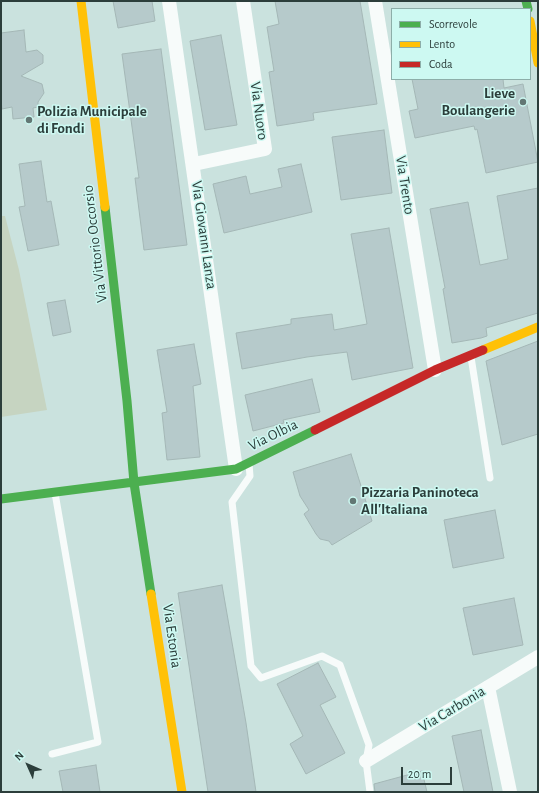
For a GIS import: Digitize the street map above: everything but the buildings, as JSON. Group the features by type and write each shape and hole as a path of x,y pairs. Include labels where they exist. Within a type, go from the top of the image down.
{"street":[{"name":"Via Vittorio Occorsio","path":"81,1 127,400 134,483"},
{"name":"Via Giovanni Lanza","path":"169,1 243,465"},
{"name":"Via Nuoro","path":"194,164 265,149 243,1"},
{"name":"Via Trento","path":"375,1 435,370"},
{"path":"531,27 538,63"},
{"name":"Via Olbia","path":"1,500 134,483 243,465 435,370 538,327"},
{"name":"Via Estonia","path":"134,483 182,792"},
{"name":"Via Carbonia","path":"366,761 538,657"},
{"path":"488,688 510,792"}],"lane":[{"path":"470,355 490,478"},
{"path":"477,452 485,451"},
{"path":"243,465 250,476 232,502 251,666 260,678 322,656 340,665 369,745 366,761 370,792"},
{"path":"52,754 98,742 55,492"}],"green space":[{"path":"1,216 5,216 19,270 47,410 1,417"}],"traffic: fast":[{"path":"526,1 528,8"},
{"path":"105,207 127,401 134,483 151,594"},
{"path":"1,499 236,469 315,430"}],"traffic: slow":[{"path":"81,1 105,207"},
{"path":"531,26 538,63"},
{"path":"483,350 538,327"},
{"path":"151,594 182,792"}],"traffic: jam":[{"path":"315,430 435,370 483,350"}],"place":[{"name":"Lieve Boulangerie","path":"523,102"},
{"name":"Polizia Municipale di Fondi","path":"29,120"},
{"name":"Pizzaria Paninoteca All'Italiana","path":"353,501"}]}
